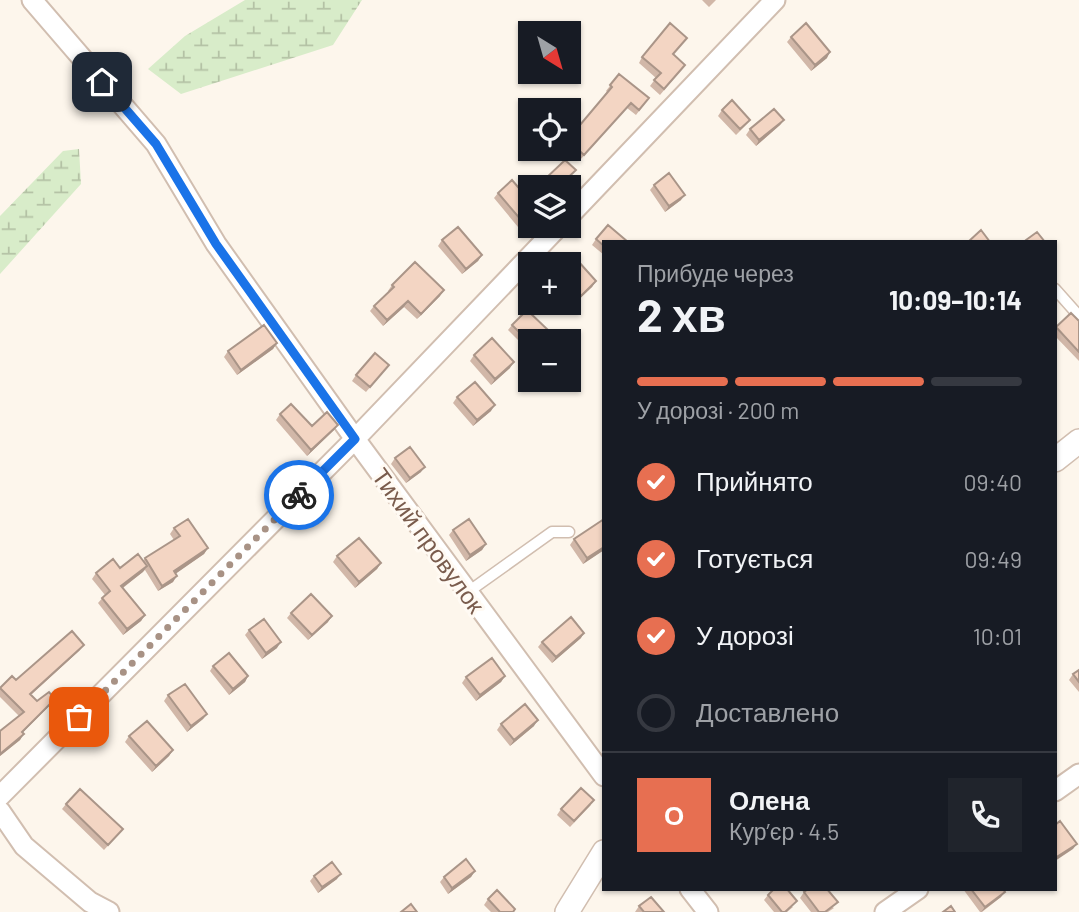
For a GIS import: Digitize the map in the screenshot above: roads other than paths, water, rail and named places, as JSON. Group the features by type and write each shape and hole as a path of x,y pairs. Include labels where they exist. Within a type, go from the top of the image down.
{"street":[{"name":"Тихий провулок","path":"32,0 156,144 216,244 355,439 602,773"},
{"path":"581,203 775,0"},
{"path":"0,796 355,439 548,238"},
{"path":"1057,458 1079,441"},
{"path":"1057,790 1079,774"},
{"path":"0,811 24,846 90,902 110,912"},
{"path":"567,912 602,855"},
{"path":"692,891 708,912"},
{"path":"886,912 915,891"}],"lane":[{"path":"1057,291 1079,316"},
{"path":"468,592 552,532 569,532"}]}
